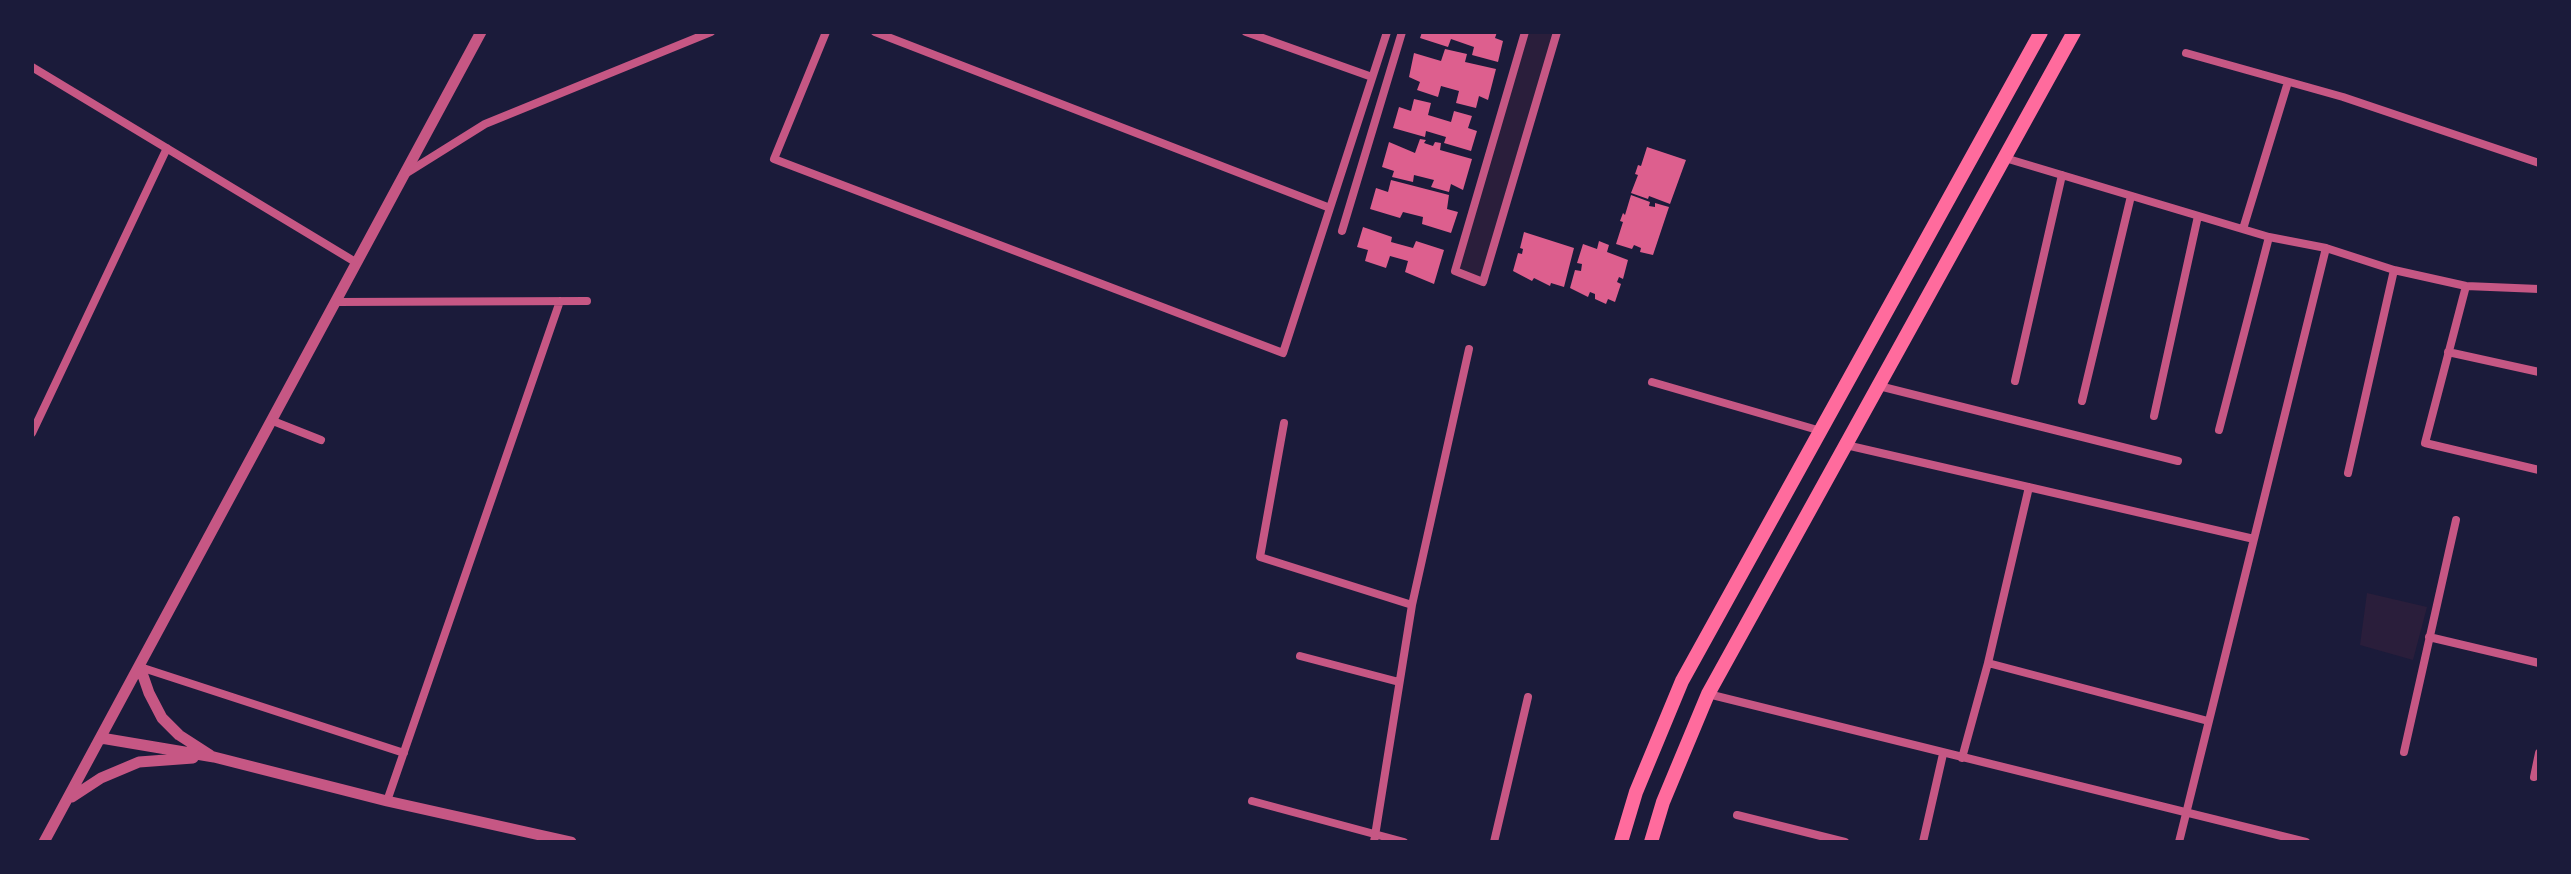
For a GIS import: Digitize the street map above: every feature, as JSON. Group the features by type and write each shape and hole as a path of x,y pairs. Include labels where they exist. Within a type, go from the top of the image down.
{"main road":[{"path":"1621,842 1636,792 1682,681 2041,32"},
{"path":"1651,842 1663,802 1708,694 2074,32"},
{"path":"1897,293 1923,305"}],"street":[{"path":"44,842 481,32"},
{"path":"404,175 485,124 711,32"},
{"path":"826,32 774,159 1283,353 1387,32"},
{"path":"875,32 1330,208"},
{"path":"1246,32 1372,77"},
{"path":"1342,231 1402,32"},
{"path":"1525,32 1455,271 1483,282 1557,32"},
{"path":"2186,53 2343,97 2539,163"},
{"path":"32,67 357,263"},
{"path":"2243,229 2288,82"},
{"path":"32,433 167,148"},
{"path":"2005,158 2269,237 2326,248 2394,270 2466,286 2539,289"},
{"path":"2015,381 2062,175"},
{"path":"2082,401 2131,196"},
{"path":"2154,416 2198,216"},
{"path":"2219,430 2269,237"},
{"path":"2179,842 2326,248"},
{"path":"2348,473 2394,270"},
{"path":"2466,286 2425,443 2539,470"},
{"path":"387,801 560,301"},
{"path":"337,302 587,301"},
{"path":"1375,838 1412,605 1469,349"},
{"path":"2448,352 2539,372"},
{"path":"1652,382 1821,431"},
{"path":"1879,386 2178,461"},
{"path":"273,421 321,440"},
{"path":"1284,423 1260,557 1412,605"},
{"path":"1846,445 2254,539"},
{"path":"1962,758 1988,663 2029,487"},
{"path":"2404,752 2456,520"},
{"path":"2429,637 2539,663"},
{"path":"1300,656 1399,682"},
{"path":"1988,663 2208,721"},
{"path":"140,667 404,753"},
{"path":"140,667 162,718 179,735 214,757"},
{"path":"1708,694 2306,842"},
{"path":"1494,842 1528,697"},
{"path":"101,738 214,757 387,801 571,842"},
{"path":"2534,777 2539,753"},
{"path":"1923,842 1943,754"},
{"path":"68,799 101,778 139,762 214,757"},
{"path":"1252,801 1375,838 1404,842"},
{"path":"1737,815 1845,842"}],"shaded area":[{"path":"1528,32 1555,32 1481,279 1458,270"},
{"path":"2367,593 2427,607 2413,660 2360,645"}],"building":[{"path":"1422,32 1497,32 1495,38 1503,41 1498,62 1472,55 1474,47 1451,39 1448,47 1420,38"},
{"path":"1445,49 1467,54 1465,62 1496,69 1488,100 1479,96 1476,108 1456,103 1459,91 1441,86 1438,97 1417,90 1420,82 1409,77 1414,53 1441,61"},
{"path":"1414,99 1431,103 1428,115 1451,122 1454,111 1472,116 1468,128 1477,131 1471,151 1444,143 1446,137 1426,131 1425,137 1393,128 1399,107 1411,111"},
{"path":"1420,139 1433,146 1435,142 1441,143 1440,150 1472,159 1463,190 1451,184 1449,192 1431,187 1434,180 1414,175 1413,182 1392,177 1394,171 1382,167 1389,142 1415,153"},
{"path":"1647,147 1686,160 1670,204 1631,193 1638,175 1635,174 1638,165 1641,166"},
{"path":"1391,180 1449,195 1447,209 1458,212 1451,233 1422,224 1423,217 1403,212 1400,218 1370,209 1376,188 1388,192"},
{"path":"1631,195 1650,202 1649,206 1655,207 1655,203 1669,207 1653,255 1640,252 1641,248 1634,245 1632,249 1616,244 1623,222 1620,221"},
{"path":"1363,227 1392,237 1391,242 1413,248 1416,241 1444,250 1434,284 1405,272 1408,261 1390,256 1386,268 1365,261 1368,250 1357,247"},
{"path":"1524,232 1574,248 1564,287 1551,283 1550,286 1534,278 1532,281 1513,271 1518,253 1522,254 1523,249 1520,248"},
{"path":"1599,241 1609,245 1607,252 1628,260 1623,279 1619,277 1617,282 1621,284 1615,302 1608,299 1606,304 1595,299 1595,294 1590,292 1588,297 1570,288 1575,270 1581,271 1582,264 1577,263 1583,244 1597,249"}]}
